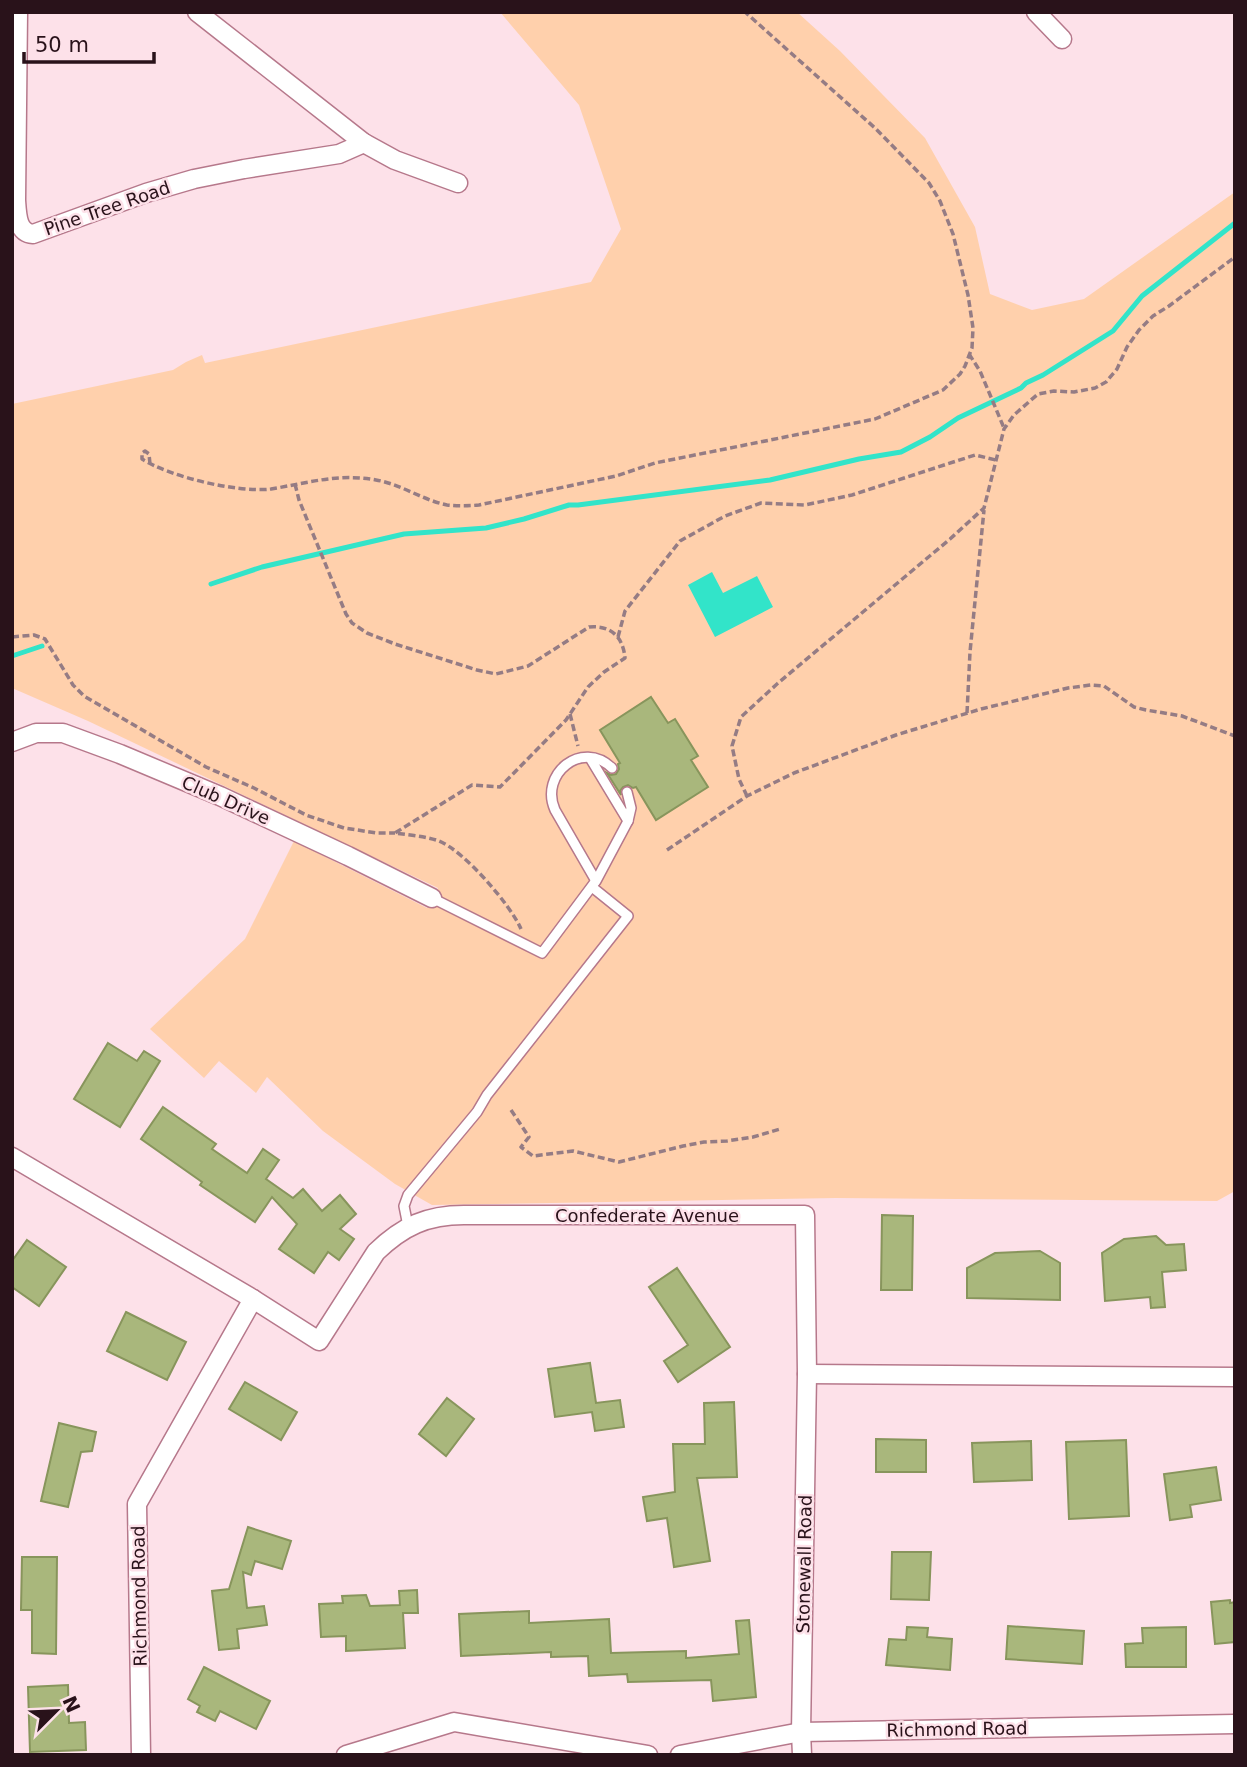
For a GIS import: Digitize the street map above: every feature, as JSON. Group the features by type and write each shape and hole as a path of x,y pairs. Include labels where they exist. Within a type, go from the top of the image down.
{"street":[{"name":"Pine Tree Road","path":"18,12 16,200 21,228 26,233 33,234 146,193 194,179 339,154 364,144"},
{"path":"197,12 364,144 395,160 458,183"},
{"path":"1036,12 1062,39"},
{"name":"Club Drive","path":"12,742 36,733 62,733 121,754 220,796 432,898"},
{"name":"Confederate Avenue","path":"12,1157 253,1299 318,1341 376,1252 408,1226 427,1219 451,1215 805,1215 807,1374"},
{"name":"Richmond Road","path":"141,1755 137,1504 253,1299"},
{"path":"807,1374 1235,1377"},
{"name":"Stonewall Road","path":"803,1755 801,1732 807,1374"},
{"path":"346,1755 454,1721 648,1755"},
{"name":"Richmond Road","path":"680,1755 801,1732 1235,1724"}],"lane":[{"path":"408,1226 404,1206 408,1195 477,1112 487,1095 628,916 594,884 555,810 552,798 552,787 558,773 567,764 585,758 602,761 612,768"},
{"path":"585,758 628,821"},
{"path":"432,898 542,953 594,884 628,821 631,808 627,792"}],"path":[{"path":"150,464 196,480 230,488 268,489 335,477 376,480 445,504 479,505 616,476 655,463 875,419 943,390 960,374 970,354 973,328 960,257 940,201 929,183 875,128 745,12"},
{"path":"967,713 984,508 1004,429 1014,415 1038,394 1054,391 1074,392 1095,388 1106,382 1139,330 1153,316 1235,257"},
{"path":"970,354 981,371 1004,429"},
{"path":"618,637 625,611 680,541 725,516 761,503 805,505 852,495 975,455 997,460"},
{"path":"295,484 346,614 367,634 496,674 528,666 589,627 599,626 610,630 624,646 625,657 588,687 566,720 500,786 472,785 395,833"},
{"path":"747,796 739,779 732,746 741,717 984,508"},
{"path":"12,637 34,635 45,639 73,685 84,696 206,768 254,788 306,815 344,828 420,836 439,841 456,850 476,869 516,918 522,930 516,940"},
{"path":"667,850 747,796 794,773 896,735 967,713 1068,688 1104,686 1134,707 1182,716 1235,736"},
{"path":"570,714 585,758"},
{"path":"511,1110 529,1137 521,1147 533,1156 573,1151 620,1162 683,1146 753,1137 780,1129"}],"shaded area":[{"path":"500,12 797,12 840,51 925,138 975,227 990,294 1032,310 1084,299 1235,192 1235,1191 1217,1201 836,1198 432,1205 395,1184 323,1131 267,1077 256,1093 219,1061 204,1078 150,1029 245,939 294,841 427,908 438,888 88,721 12,688 12,404 173,370 202,355 205,363 591,282 621,229 579,105"},
{"path":"712,572 723,593 757,576 773,607 715,637 688,585"}],"building":[{"path":"651,697 668,723 675,719 698,756 691,760 708,787 656,820 636,787 623,787 621,795 607,773 616,774 620,763 600,730"},
{"path":"108,1043 137,1061 144,1051 160,1061 120,1127 74,1099"},
{"path":"163,1107 216,1144 212,1149 247,1173 263,1149 279,1160 266,1179 293,1198 303,1189 322,1211 340,1195 356,1214 340,1229 354,1239 339,1260 328,1252 314,1273 279,1249 297,1224 272,1197 255,1222 200,1185 202,1182 141,1139"},
{"path":"882,1215 913,1216 912,1290 881,1290"},
{"path":"1156,1236 1166,1245 1184,1244 1186,1270 1162,1272 1165,1307 1151,1308 1150,1297 1105,1301 1102,1253 1124,1239"},
{"path":"27,1240 66,1267 39,1306 12,1287 12,1261"},
{"path":"1040,1251 1060,1263 1060,1300 967,1298 967,1268 995,1253"},
{"path":"677,1268 730,1347 678,1382 664,1361 688,1345 649,1287"},
{"path":"126,1312 186,1342 167,1380 107,1351"},
{"path":"590,1363 596,1403 620,1400 624,1427 595,1431 592,1412 555,1417 548,1369"},
{"path":"245,1382 297,1412 281,1440 229,1409"},
{"path":"447,1398 474,1419 446,1456 419,1434"},
{"path":"734,1402 737,1477 697,1478 710,1561 674,1567 667,1518 647,1521 643,1497 675,1492 673,1444 705,1444 704,1403"},
{"path":"59,1423 96,1432 92,1451 81,1452 68,1507 41,1501"},
{"path":"876,1439 926,1440 926,1472 876,1472"},
{"path":"1126,1440 1129,1516 1069,1519 1066,1442"},
{"path":"1031,1441 1032,1480 974,1482 972,1443"},
{"path":"1216,1467 1221,1500 1190,1505 1192,1517 1170,1520 1164,1474"},
{"path":"248,1527 291,1541 282,1569 255,1561 251,1575 243,1572 247,1608 264,1606 267,1625 237,1629 239,1648 219,1650 212,1591 229,1589"},
{"path":"892,1552 931,1552 929,1600 891,1599"},
{"path":"22,1557 57,1557 56,1654 32,1653 32,1610 21,1610"},
{"path":"417,1590 418,1613 403,1613 405,1648 346,1651 346,1636 321,1637 319,1604 343,1603 342,1596 366,1595 370,1606 400,1605 399,1591"},
{"path":"1230,1600 1230,1603 1235,1602 1235,1642 1215,1644 1211,1602"},
{"path":"529,1611 529,1623 609,1619 611,1653 686,1651 686,1658 739,1654 736,1621 749,1620 756,1697 713,1701 711,1680 628,1682 627,1674 589,1676 588,1656 551,1657 551,1652 461,1656 459,1614"},
{"path":"1008,1626 1084,1631 1082,1664 1006,1659"},
{"path":"907,1627 928,1628 927,1637 952,1639 950,1670 886,1665 889,1639 906,1640"},
{"path":"1186,1627 1186,1667 1126,1667 1125,1644 1143,1643 1142,1628"},
{"path":"204,1667 270,1701 256,1729 220,1711 215,1721 197,1712 200,1706 188,1699"},
{"path":"68,1685 69,1723 85,1722 86,1750 30,1752 28,1687"}],"waterway":[{"path":"211,584 262,567 404,534 486,528 569,505 770,480 901,452 958,418 1021,388 1113,331 1142,296 1235,223"},
{"path":"12,656 42,646"}]}
